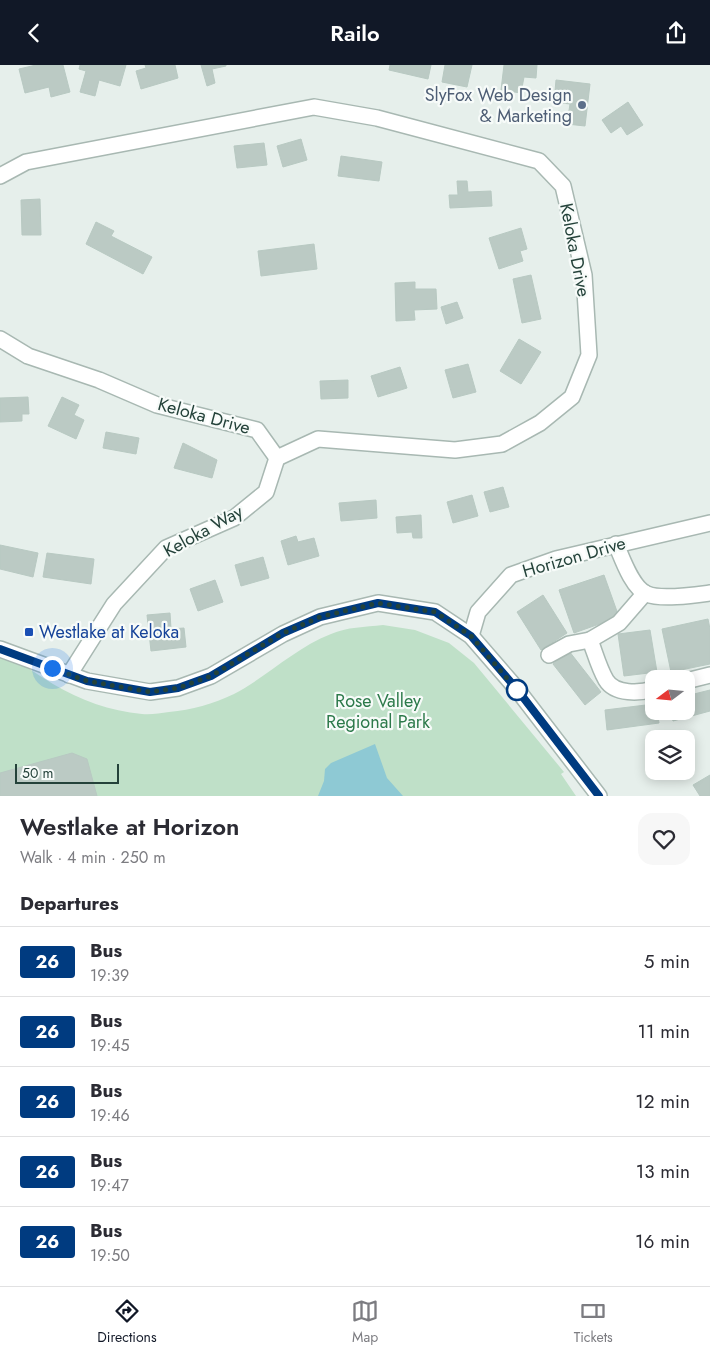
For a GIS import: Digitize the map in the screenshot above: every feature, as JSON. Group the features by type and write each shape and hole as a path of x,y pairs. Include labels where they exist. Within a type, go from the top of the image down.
{"street":[{"name":"Keloka Drive","path":"0,176 26,162 314,107 377,118 538,161 563,185 584,275 589,355 572,397 540,423 502,444 455,450 318,439 277,458 257,429 158,405 99,380 28,356 0,339"},
{"name":"Keloka Way","path":"70,675 114,605 166,548 234,519 266,492 277,458"},
{"name":"Horizon Drive","path":"471,636 478,612 511,575 556,559 710,523"},
{"path":"616,544 632,580 645,593 666,597 709,597"},
{"path":"549,655 569,643 590,640 619,623 645,593"},
{"path":"0,649 87,681 150,692 178,688 211,676 283,633 320,617 378,603 435,612 471,636 516,688 599,796"},
{"path":"590,640 607,682 623,691 645,691"},
{"path":"695,679 710,675"}],"green space":[{"name":"Rose Valley Regional Park","path":"383,625 415,630 449,643 474,663 564,772 561,774 576,796 0,796 0,655 21,664 53,684 85,700 118,710 152,714 186,710 218,701 246,687 293,654 331,634 343,630"}],"water":[{"path":"375,744 387,778 403,796 318,796 324,781 325,769 331,763"}],"building":[{"path":"36,65 63,65 70,92 51,97 49,87 25,93 19,69"},
{"path":"80,65 126,65 120,86 99,80 95,96 80,92 86,71 79,69"},
{"path":"145,65 175,65 178,78 141,89 136,71 146,68"},
{"path":"201,65 226,66 212,69 215,83 207,86"},
{"path":"390,65 431,65 428,79 389,70"},
{"path":"445,65 472,65 467,87 442,82"},
{"path":"504,65 537,65 536,78 524,77 521,93 501,90"},
{"path":"556,80 590,84 585,126 567,124 570,104 554,102"},
{"path":"628,102 643,125 627,135 621,126 611,133 602,120"},
{"path":"301,139 307,160 283,167 277,146"},
{"path":"264,143 267,165 237,168 234,146"},
{"path":"341,156 382,162 379,181 338,176"},
{"path":"457,181 467,181 468,192 491,191 492,206 450,208 449,195 458,195"},
{"path":"40,199 41,235 22,235 21,200"},
{"path":"96,222 114,231 111,236 152,257 143,274 86,244"},
{"path":"521,228 527,249 520,251 523,261 499,269 489,238"},
{"path":"314,244 317,269 261,276 258,251"},
{"path":"531,275 541,319 522,323 513,279"},
{"path":"415,282 415,289 436,289 437,309 414,310 415,320 396,321 395,283"},
{"path":"457,302 463,318 446,324 441,307"},
{"path":"519,339 541,352 521,384 500,371"},
{"path":"468,364 476,392 453,398 445,370"},
{"path":"400,367 407,388 378,397 371,376"},
{"path":"348,380 348,398 321,399 320,381"},
{"path":"28,397 29,414 22,414 22,421 0,422 0,398"},
{"path":"62,397 79,405 74,415 84,420 76,439 48,426"},
{"path":"106,432 139,438 136,454 103,448"},
{"path":"183,443 217,460 212,478 174,468"},
{"path":"503,487 509,507 490,512 484,492"},
{"path":"472,495 478,516 453,523 447,502"},
{"path":"376,500 377,518 341,521 339,503"},
{"path":"421,515 422,538 413,538 412,532 397,533 396,517"},
{"path":"296,536 298,542 314,538 319,556 288,565 281,541"},
{"path":"0,545 38,553 33,577 0,569"},
{"path":"47,553 94,559 91,584 43,577"},
{"path":"263,557 269,578 241,586 235,565"},
{"path":"604,575 619,617 574,633 559,590"},
{"path":"215,580 223,602 198,611 190,589"},
{"path":"543,595 567,633 541,650 517,612"},
{"path":"170,613 171,629 184,628 186,647 151,651 147,615"},
{"path":"708,619 710,629 710,664 681,670 671,670 662,629"},
{"path":"650,630 657,670 645,670 645,673 624,676 618,634"},
{"path":"569,651 601,692 585,705 553,664"},
{"path":"710,690 710,711 695,715 695,694"},
{"path":"645,705 645,720 658,720 659,723 607,730 605,710"},
{"path":"72,753 87,759 97,796 0,796 0,773"},
{"path":"710,775 710,796 700,796 693,785"}],"bus line":[{"name":"26","path":"0,649 87,681 150,692 178,688 211,676 283,633 320,617 378,603 435,612 471,636 516,688 599,796"}],"place":[{"name":"SlyFox Web Design & Marketing","path":"582,105"},
{"name":"Westlake at Keloka","path":"29,632"}],"route":[{"path":"52,668 87,681 150,692 178,688 211,676 283,633 320,617 378,603 435,612 471,636 517,690"}]}
